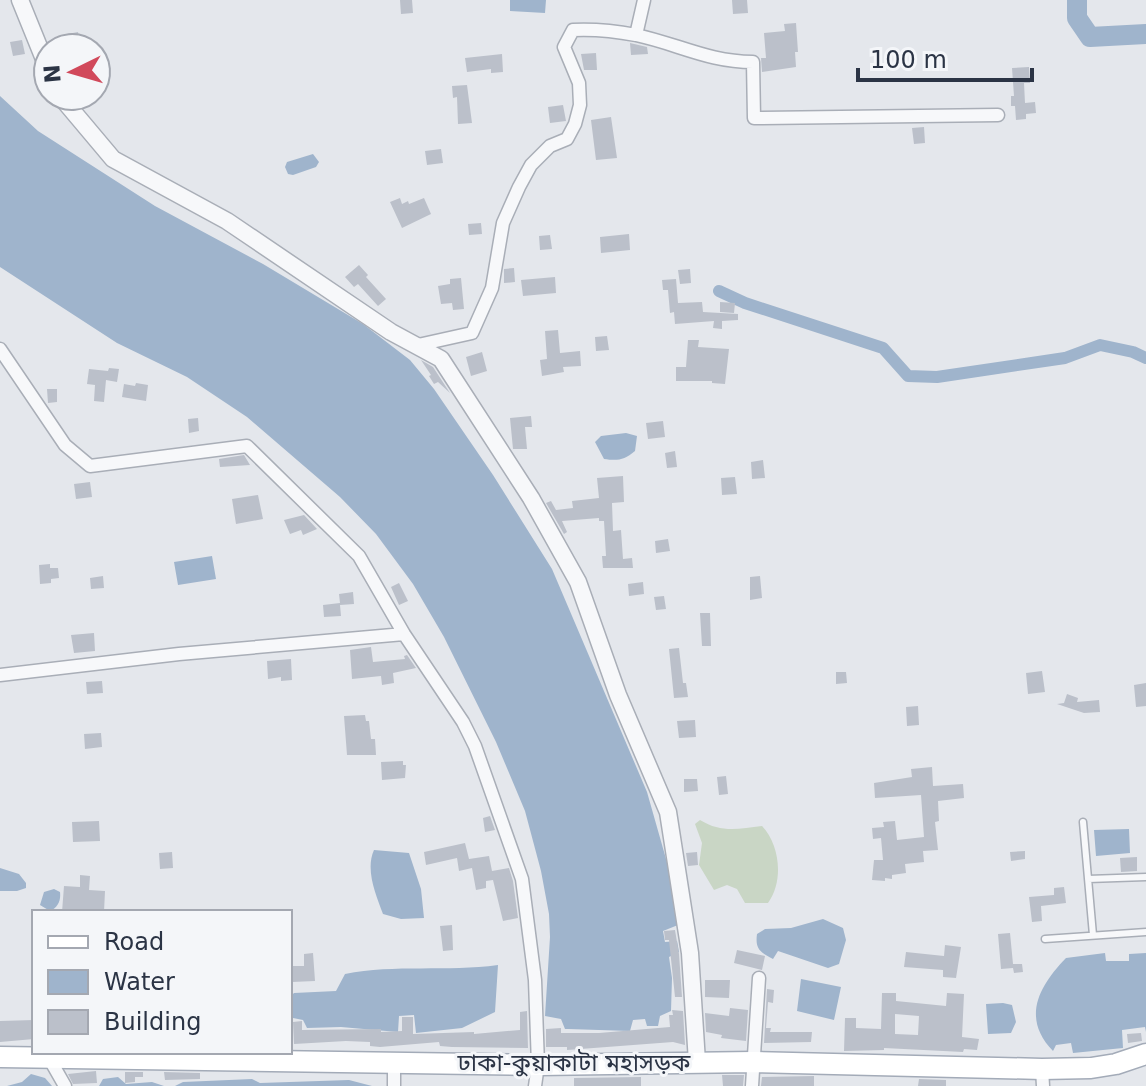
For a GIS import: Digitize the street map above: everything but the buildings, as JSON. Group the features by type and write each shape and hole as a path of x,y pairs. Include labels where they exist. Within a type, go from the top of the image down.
{"main road":[{"name":"ঢাকা-কুয়াকাটা মহাসড়ক","path":"0,1057 538,1065 753,1062 1042,1077 1116,1064 1146,1054"}],"street":[{"path":"20,0 33,32"},
{"path":"636,35 644,0"},
{"path":"418,345 472,333 492,288 503,223 519,187 531,165 550,146 567,139 575,124 580,105 579,83 564,47 573,30 595,29 636,35 725,62 753,62 754,118 998,115"},
{"path":"73,112 113,159 227,221 391,332 441,359 531,498 578,582 623,709 661,790 668,812 690,953 697,1062"},
{"path":"0,349 65,445 90,466 247,446 359,556 404,634 463,722 475,746 522,879 535,980 538,1065 535,1086"},
{"path":"0,675 179,654 404,634"},
{"path":"752,1086 759,978"},
{"path":"49,1058 65,1086"},
{"path":"394,1063 394,1086"}],"lane":[{"path":"1083,822 1093,935"},
{"path":"1088,879 1146,877"},
{"path":"1045,939 1146,932"}],"green space":[{"path":"700,820 723,828 762,826 773,843 778,863 776,884 768,903 745,903 737,889 727,885 714,890 699,865 702,843 695,824"}],"water":[{"path":"510,0 546,0 545,13 510,11"},
{"path":"0,96 38,131 155,206 263,264 363,324 410,360 434,389 552,569 647,792 672,880 678,925 663,931 665,942 677,941 679,952 669,957 671,1011 660,1016 658,1026 647,1026 645,1019 633,1020 630,1031 565,1029 561,1019 545,1016 549,914 525,811 496,742 444,637 413,584 376,534 340,497 247,417 187,377 117,343 0,267"},
{"path":"313,154 319,162 316,167 288,174 285,167 287,162"},
{"path":"626,433 637,436 635,451 621,459 604,459 595,442 601,436"},
{"path":"212,556 216,579 178,585 174,562"},
{"path":"1129,829 1130,853 1096,856 1094,830"},
{"path":"374,850 409,853 421,889 424,918 401,919 383,914 371,874"},
{"path":"0,868 19,874 26,888 0,891"},
{"path":"54,889 60,892 57,906 51,910 40,905 44,892"},
{"path":"823,919 843,928 846,940 839,964 828,968 778,951 773,959 758,947 757,934 765,929 791,928"},
{"path":"1105,953 1106,961 1129,961 1129,954 1146,953 1146,1032 1145,1027 1122,1030 1123,1048 1073,1053 1071,1043 1056,1045 1053,1051 1043,1039 1038,1026 1037,1003 1042,991 1066,958"},
{"path":"498,965 495,1012 462,1028 416,1033 414,1015 399,1016 398,1032 341,1027 307,1028 303,1020 293,1018 294,993 336,991 345,974 383,969"},
{"path":"801,979 841,987 834,1020 797,1011"},
{"path":"986,1004 1012,1005 1016,1022 1011,1033 988,1034"},
{"path":"31,1074 45,1078 52,1086 7,1086 22,1082"},
{"path":"118,1077 126,1084 152,1082 164,1086 99,1086 103,1079"},
{"path":"252,1079 260,1083 349,1080 372,1086 175,1086 183,1082"}],"waterway":[{"path":"1077,0 1077,18 1090,37 1146,34"},
{"path":"719,291 745,303 883,348 908,376 937,377 1065,358 1100,345 1146,358"}]}
